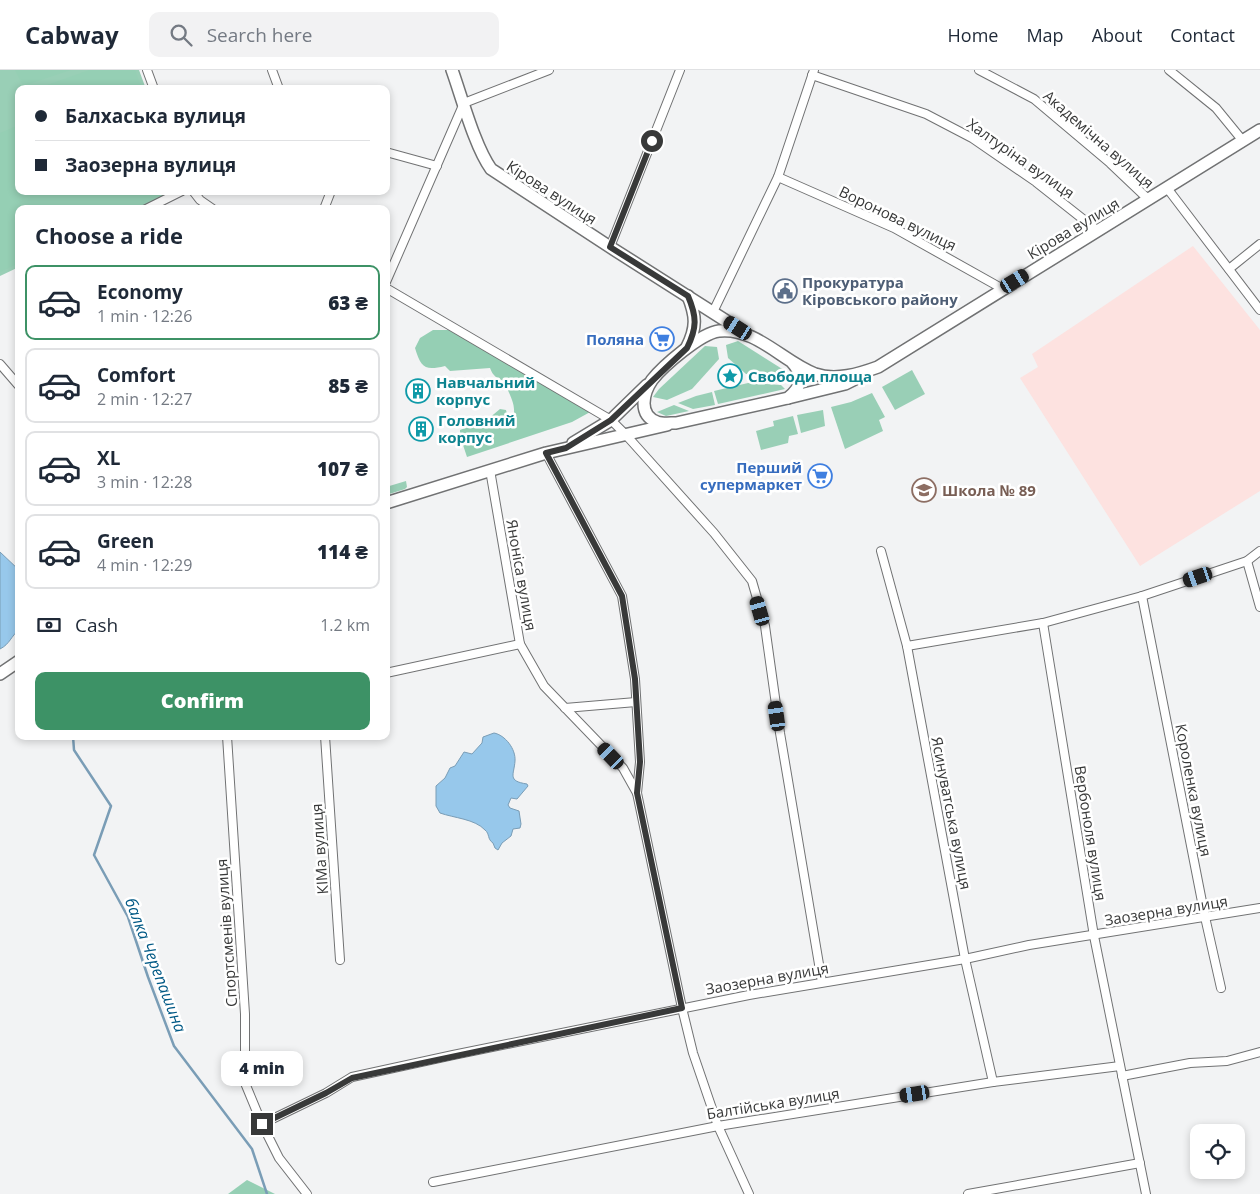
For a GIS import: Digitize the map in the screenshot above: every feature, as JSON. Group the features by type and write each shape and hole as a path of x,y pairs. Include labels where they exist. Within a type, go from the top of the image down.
{"main road":[{"name":"Кірова вулиця","path":"452,70 474,134 491,170 750,336 816,374 845,376 878,367"},
{"name":"Кірова вулиця","path":"750,336 729,330 716,331 687,348 652,381 643,400 646,413 650,418 658,422 676,423 845,384 878,367 1260,130"},
{"name":"Кірова вулиця","path":"687,348 695,324 694,310 688,296"},
{"path":"788,398 794,393 800,380 799,369 791,361"},
{"path":"566,448 611,420 652,381"},
{"path":"390,502 546,453 676,423"},
{"path":"0,674 15,664"}],"street":[{"path":"147,70 153,85"},
{"path":"272,70 278,85"},
{"path":"390,273 464,103 549,70"},
{"path":"610,247 680,70"},
{"name":"Академічна вулиця","path":"979,70 1034,99 1149,200"},
{"path":"1169,70 1216,108 1242,141"},
{"path":"713,312 778,177 813,72"},
{"name":"Халтуріна вулиця","path":"813,72 926,114 972,138 1036,182 1098,231"},
{"path":"390,153 437,166"},
{"name":"Воронова вулиця","path":"778,177 894,228 1003,288"},
{"path":"1167,188 1260,310"},
{"path":"154,205 174,195"},
{"path":"196,195 207,205"},
{"path":"1229,269 1260,244"},
{"path":"390,290 611,420 714,533 752,581 765,626 780,733 822,982"},
{"path":"0,364 15,381"},
{"path":"546,453 622,596 635,679 640,764 637,793 682,1008 702,1082 718,1126 748,1194"},
{"name":"Яноніса вулиця","path":"490,470 520,644 544,686 623,768 637,793"},
{"name":"Ясинуватська вулиця","path":"881,551 907,646 965,959 993,1082"},
{"path":"907,646 1043,623 1142,596 1247,561 1260,551"},
{"path":"1247,561 1260,607"},
{"name":"Короленка вулиця","path":"1142,596 1205,917 1221,988"},
{"name":"Вербоноля вулиця","path":"1043,623 1094,936 1146,1194"},
{"path":"390,672 520,644"},
{"path":"635,679 640,764"},
{"path":"565,708 636,702"},
{"name":"Спортсменів вулиця","path":"227,740 245,1014 245,1083 279,1158 307,1194"},
{"name":"КІМа вулиця","path":"325,740 340,960"},
{"path":"623,768 640,764"},
{"name":"Заозерна вулиця","path":"262,1124 326,1093 352,1078 749,994 965,959 1029,945 1260,908"},
{"path":"1122,1076 1190,1062 1227,1061 1260,1052"},
{"name":"Балтійська вулиця","path":"433,1182 718,1126 993,1082 1120,1066"},
{"path":"968,1194 1140,1163"}],"shaded area":[{"path":"1193,246 1260,330 1260,491 1140,566 1020,378 1038,367 1032,354"}],"green space":[{"path":"0,70 139,70 145,85 15,85 15,195 169,195 148,205 15,205 15,269 0,276"},
{"path":"15,70 71,70 26,85 22,85"},
{"path":"89,70 135,70 141,85 47,85"},
{"path":"15,127 15,195 161,195 141,205 15,205 15,265 0,272 0,133"},
{"path":"433,330 449,330 465,337 592,411 572,422 467,457 460,436 460,430 488,419 500,409 506,410 507,414 511,416 514,413 513,405 505,381 496,377 490,368 450,371 445,366 428,368 422,364 415,348 420,338"},
{"path":"738,341 787,372 782,376 746,374 728,358 726,345"},
{"path":"705,346 717,347 719,359 692,389 667,400 653,397 659,389"},
{"path":"912,370 925,394 895,410 882,387"},
{"path":"748,383 781,385 785,389 718,404 714,391"},
{"path":"712,392 715,405 693,409 678,403 696,396"},
{"path":"872,393 885,417 879,420 883,431 845,449 831,407 851,402"},
{"path":"674,405 689,411 666,416 657,412"},
{"path":"823,410 825,426 801,433 797,415"},
{"path":"793,416 798,434 789,436 788,443 761,450 756,431 774,426 773,421"},
{"path":"406,481 407,487 390,494 390,486"},
{"path":"247,1180 275,1194 228,1194"}],"water":[{"path":"0,552 15,566 15,634 0,649"},
{"path":"494,733 506,740 512,747 515,756 514,779 528,786 517,799 511,798 508,805 510,808 519,811 520,828 513,829 511,836 502,843 498,850 481,826 440,813 436,806 436,786 445,778 450,768 455,766 464,752 472,754 482,743 483,737"}],"waterway":[{"name":"балка Черепашина","path":"73,740 74,750 111,806 94,855 128,917 174,1046 252,1149 267,1194"}],"place":[{"name":"Прокуратура Кіровського району","path":"785,291"},
{"name":"Поляна","path":"662,339"},
{"name":"Свободи площа","path":"730,376"},
{"name":"Навчальний корпус","path":"418,391"},
{"name":"Головний корпус","path":"421,429"},
{"name":"Перший супермаркет","path":"820,476"},
{"name":"Школа № 89","path":"924,490"}],"route":[{"path":"262,1124 326,1093 352,1078 453,1055 682,1008 637,793 640,762 635,679 622,596 546,453 566,448 611,420 687,348 693,334 695,324 694,310 688,296 610,247 652,141"}]}
